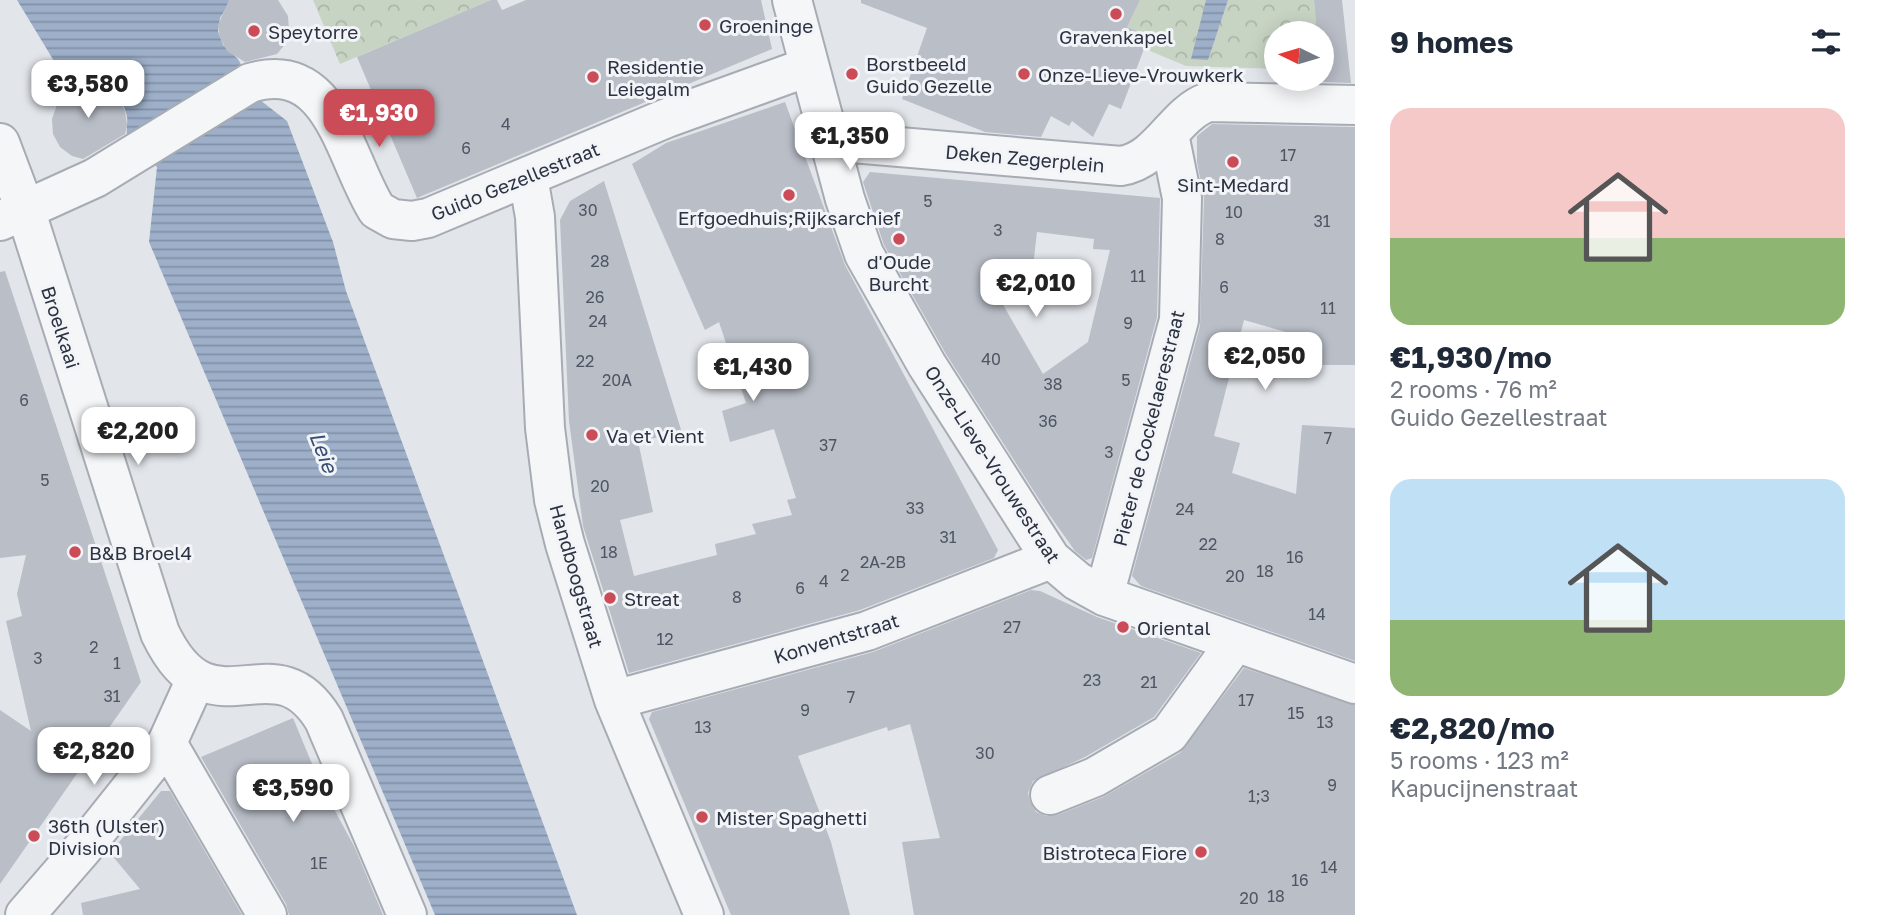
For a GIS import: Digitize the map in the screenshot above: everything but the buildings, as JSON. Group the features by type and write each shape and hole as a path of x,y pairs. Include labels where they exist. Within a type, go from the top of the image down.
{"street":[{"name":"Onze-Lieve-Vrouwestraat","path":"792,0 808,67 864,254 894,310 1051,559 1077,581 1104,596 1355,684"},
{"name":"Guido Gezellestraat","path":"13,217 95,178 250,83 287,79 311,91 327,107 377,210 393,219 411,221 428,218 667,118 808,67"},
{"name":"Deken Zegerplein","path":"829,141 1112,166 1138,161 1202,104 1215,100 1355,105"},
{"name":"Pieter de Cockelaerestraat","path":"1104,596 1179,320 1182,198 1169,134"},
{"name":"Broelkaai","path":"0,144 13,217 160,633 182,669 196,680"},
{"name":"Handboogstraat","path":"528,177 535,217 545,428 554,500 614,700 704,915"},
{"name":"Konventstraat","path":"614,700 867,631 1051,559"},
{"path":"1050,795 1095,776 1169,733 1227,654 1232,642"},
{"path":"24,915 84,847 167,743 196,680 218,688 279,683 300,691 309,699 324,720 407,915"},
{"path":"167,743 267,915"}],"green space":[{"path":"313,0 491,0 340,64"},
{"path":"1140,0 1314,0 1316,21 1264,21 1264,69 1186,66 1143,48 1149,36 1127,27"}],"water":[{"name":"Leie","path":"17,0 231,0 220,18 218,31 223,45 238,59 260,100 287,121 333,242 346,291 577,915 435,915 149,242 157,167 128,139 127,117 114,93 89,85 71,89"},
{"path":"1206,0 1228,0 1208,60 1191,59"}],"place":[{"name":"Gravenkapel","path":"1116,14"},
{"name":"Groeninge","path":"705,25"},
{"name":"Speytorre","path":"254,31"},
{"name":"Borstbeeld Guido Gezelle","path":"852,74"},
{"name":"Onze-Lieve-Vrouwkerk","path":"1024,74"},
{"name":"Residentie Leiegalm","path":"593,77"},
{"name":"Sint-Medard","path":"1233,162"},
{"name":"Erfgoedhuis;Rijksarchief","path":"789,195"},
{"name":"d'Oude Burcht","path":"899,239"},
{"name":"Va et Vient","path":"592,435"},
{"name":"B&B Broel4","path":"75,552"},
{"name":"Streat","path":"610,598"},
{"name":"Oriental","path":"1123,627"},
{"name":"Mister Spaghetti","path":"702,817"},
{"name":"36th (Ulster) Division","path":"34,836"},
{"name":"Bistroteca Fiore","path":"1201,852"}]}
